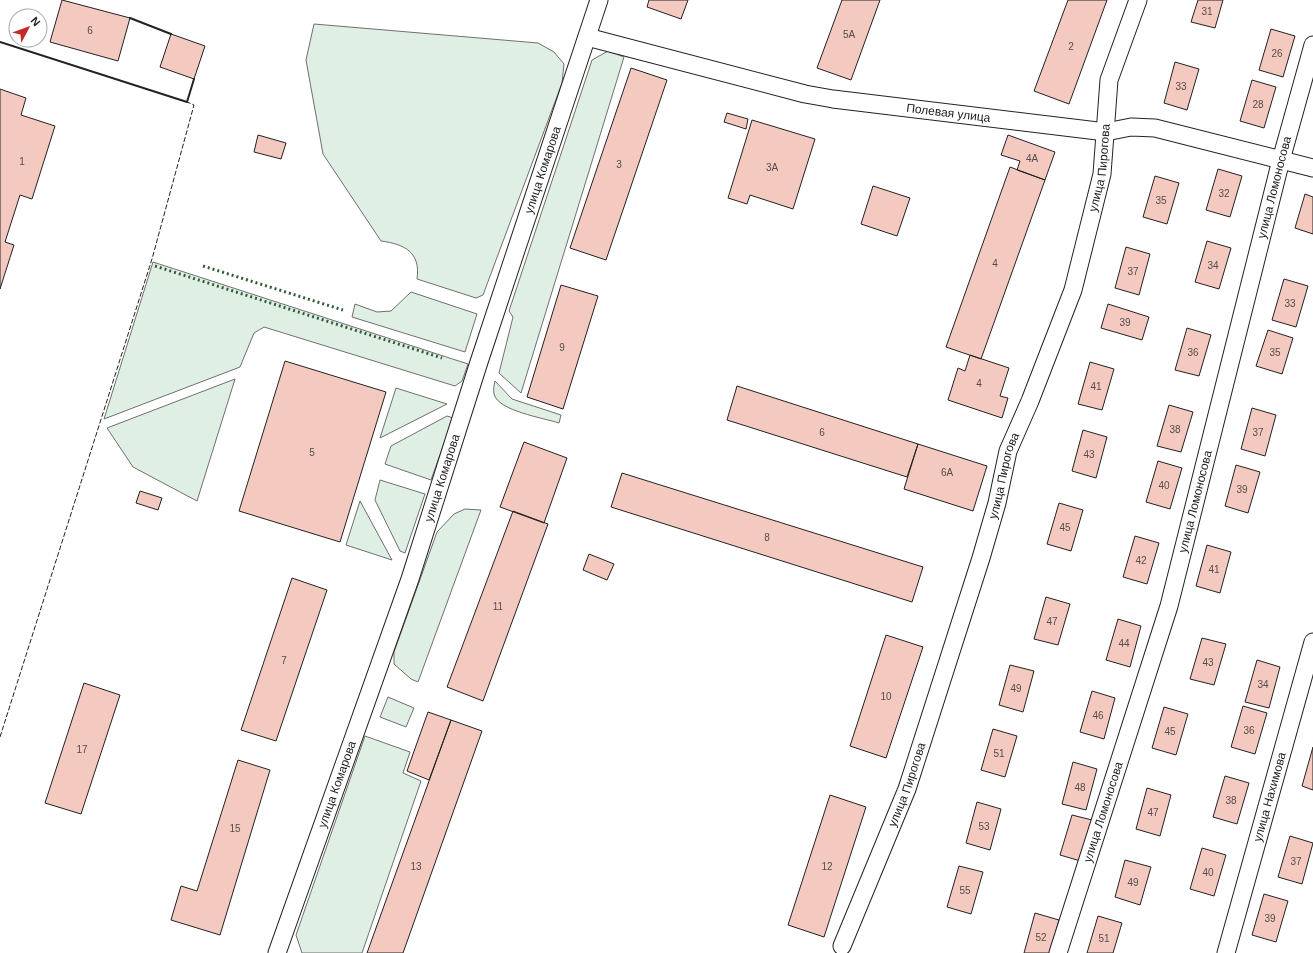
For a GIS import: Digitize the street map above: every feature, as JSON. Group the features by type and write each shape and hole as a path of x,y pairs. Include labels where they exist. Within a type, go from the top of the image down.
{"street":[{"name":"улица Комарова","path":"277,953 410,579 481,355 599,0"},
{"name":"улица Пирогова","path":"842,946 907,789 981,558 997,503 1008,451 1030,401 1073,290 1102,174 1106,132 1106,103 1109,80 1138,0"},
{"name":"Полевая улица","path":"587,37 812,96 1106,132 1131,127 1155,128 1313,168"},
{"name":"улица Ломоносова","path":"1058,953 1169,606 1281,160 1313,45"},
{"name":"улица Нахимова","path":"1226,953 1313,642"}],"green space":[{"path":"314,24 538,43 554,52 564,64 562,83 483,295 476,298 417,279 418,270 413,256 404,247 381,241 323,154 306,60"},
{"path":"608,51 624,57 521,393 499,373 513,317 509,311 592,60"},
{"path":"153,262 468,364 462,381 455,386 264,327 254,333 240,367 104,419"},
{"path":"411,292 477,314 465,352 352,317 355,304 377,312 391,311"},
{"path":"235,379 197,501 133,467 107,428"},
{"path":"495,381 512,399 561,415 559,423 522,413 504,405 497,400 494,394"},
{"path":"396,388 447,404 380,438"},
{"path":"447,416 453,418 431,480 385,464 391,446"},
{"path":"380,480 425,494 405,553 400,551 375,500"},
{"path":"360,501 392,560 346,545"},
{"path":"465,509 481,510 418,682 411,679 394,664 394,652 437,532 454,514"},
{"path":"388,697 414,708 406,727 380,717"},
{"path":"365,736 410,752 403,773 421,781 362,953 302,953 296,935"}],"building":[{"path":"62,0 130,18 118,61 50,42"},
{"path":"649,0 688,0 681,19 647,7"},
{"path":"842,0 880,0 851,80 817,68"},
{"path":"1068,0 1107,0 1069,104 1034,91"},
{"path":"1198,0 1223,0 1215,28 1191,22"},
{"path":"1271,29 1295,36 1283,77 1259,70"},
{"path":"171,34 205,46 194,79 160,67"},
{"path":"1175,62 1199,69 1187,110 1164,103"},
{"path":"631,68 667,80 606,260 570,248"},
{"path":"1252,80 1276,87 1264,128 1240,121"},
{"path":"0,89 26,98 21,115 55,126 32,199 20,195 5,242 14,245 0,289"},
{"path":"727,113 748,119 746,129 724,122"},
{"path":"752,120 815,139 793,209 750,195 747,204 728,198"},
{"path":"258,135 286,143 281,159 254,152"},
{"path":"1008,135 1055,152 1045,180 1017,170 1020,161 1001,155"},
{"path":"1010,167 1045,180 981,359 946,347"},
{"path":"1218,169 1242,176 1230,217 1206,210"},
{"path":"1155,176 1179,183 1167,224 1143,217"},
{"path":"873,186 910,198 897,236 861,224"},
{"path":"1305,194 1313,197 1313,234 1295,228"},
{"path":"1207,241 1231,248 1219,289 1195,282"},
{"path":"1126,247 1150,254 1139,295 1115,288"},
{"path":"1284,279 1308,286 1296,327 1272,320"},
{"path":"561,285 598,296 563,409 527,397"},
{"path":"1108,304 1149,317 1142,340 1101,328"},
{"path":"1187,328 1211,335 1199,376 1175,370"},
{"path":"1268,330 1293,338 1282,374 1256,366"},
{"path":"970,355 1009,368 1000,396 1008,398 1002,418 948,400 958,368 965,371"},
{"path":"285,361 386,392 340,542 239,511"},
{"path":"1090,362 1114,369 1102,410 1078,404"},
{"path":"737,386 918,444 907,477 727,420"},
{"path":"1169,405 1193,412 1181,452 1157,446"},
{"path":"1252,408 1276,415 1265,456 1241,449"},
{"path":"1083,430 1107,437 1096,478 1072,471"},
{"path":"524,442 567,458 544,523 500,507"},
{"path":"918,444 987,466 973,511 904,489"},
{"path":"1158,461 1182,468 1170,509 1146,502"},
{"path":"1236,465 1260,472 1248,513 1225,506"},
{"path":"622,473 923,567 912,602 611,507"},
{"path":"140,491 162,498 158,510 136,503"},
{"path":"1059,503 1083,510 1071,551 1047,544"},
{"path":"513,511 548,524 483,701 447,687"},
{"path":"1135,536 1159,543 1147,584 1123,577"},
{"path":"1207,545 1231,552 1220,593 1196,586"},
{"path":"589,554 614,564 607,580 583,570"},
{"path":"292,578 327,590 276,741 241,730"},
{"path":"1046,597 1070,604 1058,645 1034,639"},
{"path":"1118,619 1141,626 1130,667 1106,660"},
{"path":"886,635 923,647 886,758 850,746"},
{"path":"1202,638 1226,644 1214,685 1190,679"},
{"path":"1257,660 1280,667 1269,708 1245,702"},
{"path":"1010,665 1034,671 1023,712 999,705"},
{"path":"84,683 120,695 81,814 45,803"},
{"path":"1092,691 1115,698 1104,739 1080,732"},
{"path":"1243,706 1267,713 1255,754 1231,747"},
{"path":"1164,707 1188,714 1176,755 1152,748"},
{"path":"428,712 451,720 429,780 407,771"},
{"path":"451,720 482,731 403,953 367,953"},
{"path":"993,729 1017,736 1005,777 981,770"},
{"path":"1313,747 1313,790 1302,786"},
{"path":"238,760 270,770 220,935 171,920 181,886 197,891"},
{"path":"1073,762 1097,769 1086,810 1062,804"},
{"path":"1225,776 1249,783 1237,824 1213,817"},
{"path":"1147,788 1171,795 1160,836 1136,829"},
{"path":"830,795 866,807 824,937 788,925"},
{"path":"977,802 1001,809 990,850 966,843"},
{"path":"1072,815 1096,821 1084,862 1060,855"},
{"path":"1290,836 1313,843 1302,884 1278,877"},
{"path":"1202,848 1226,855 1214,896 1190,889"},
{"path":"1125,860 1151,867 1140,905 1115,897"},
{"path":"959,866 983,872 971,914 947,907"},
{"path":"1264,894 1288,901 1276,942 1252,935"},
{"path":"1035,913 1059,920 1050,953 1024,953"},
{"path":"1098,916 1122,923 1113,953 1087,953"}],"hedge":[{"path":"155,266 442,358"},
{"path":"203,266 343,310"}],"fence":[{"path":"0,737 152,259 194,105 187,102"}],"wall":[{"path":"130,18 171,34"},
{"path":"0,42 187,102 194,79"}]}
